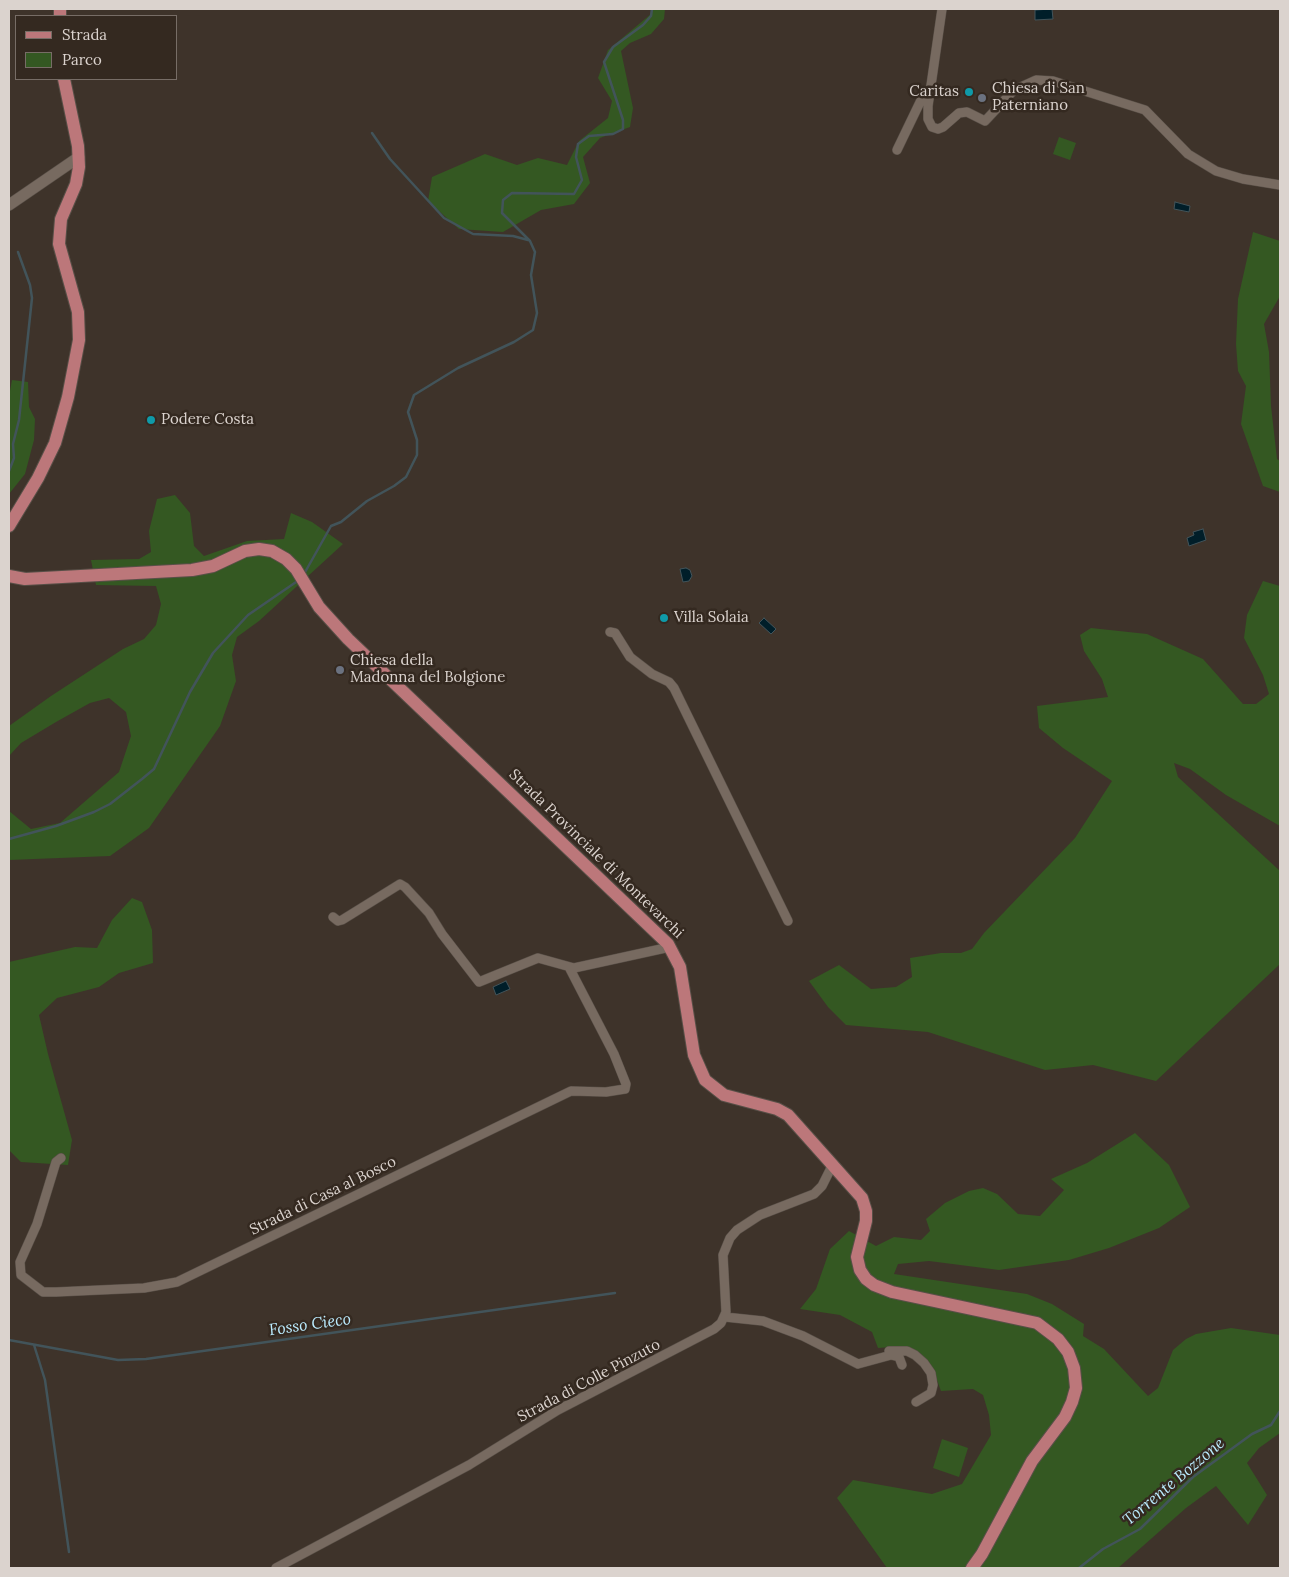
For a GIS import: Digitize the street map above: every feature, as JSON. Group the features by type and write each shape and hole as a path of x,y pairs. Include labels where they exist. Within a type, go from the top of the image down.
{"main road":[{"path":"9,526 41,472 55,443 75,363 79,333 78,312 60,250 59,237 61,216 77,181 79,157 64,80"},
{"name":"Strada Provinciale di Montevarchi","path":"9,576 25,579 192,570 213,566 245,551 259,548 282,556 296,569 318,605 380,670 670,947 681,971 694,1058 705,1080 724,1095 785,1114 833,1164 864,1204 866,1222 857,1257 861,1274 870,1283 896,1293 1037,1323 1058,1339 1072,1360 1076,1388 1068,1413 1032,1461 982,1554 972,1568"}],"street":[{"path":"942,9 930,94 928,119 932,127 938,129 959,113 967,112 985,120 1014,90 1036,80 1053,81 1145,110 1188,154 1216,171 1243,180 1280,185"},
{"path":"897,150 923,96 930,94"},
{"path":"9,205 79,157"},
{"path":"610,632 615,633 630,657 652,674 669,682 674,688 788,921"},
{"path":"333,917 338,921 342,920 400,884 429,913 442,934 479,982 538,958 570,969 670,947"},
{"name":"Strada di Casa al Bosco","path":"61,1158 56,1162 37,1224 20,1262 21,1275 43,1292 144,1288 177,1282 571,1091 606,1092 625,1089 626,1084 614,1054 576,985 570,969"},
{"path":"833,1164 822,1186 814,1194 746,1222 730,1238 724,1255 725,1317 763,1321 804,1336 858,1364 895,1355 899,1357 902,1365"},
{"name":"Strada di Colle Pinzuto","path":"276,1568 469,1465 558,1410 714,1329 725,1317"},
{"path":"873,1360 890,1350 898,1350 915,1355 924,1363 931,1373 933,1385 928,1397 916,1402"}],"green space":[{"path":"652,9 665,9 664,19 651,34 630,43 621,51 633,108 630,127 600,138 583,157 590,183 574,204 541,210 503,232 459,229 428,201 432,177 485,154 517,165 538,158 567,165 579,141 608,118 612,101 598,78 608,50 651,14"},
{"path":"1059,137 1076,143 1070,160 1053,154"},
{"path":"1253,232 1280,241 1280,296 1264,324 1269,352 1271,406 1277,459 1280,461 1280,492 1263,486 1241,424 1246,386 1238,371 1236,344 1238,299"},
{"path":"12,380 28,382 29,407 35,419 34,440 25,474 9,494 9,396"},
{"path":"175,495 190,513 194,546 204,556 247,541 284,539 291,513 312,522 343,544 259,621 237,637 232,655 236,681 220,726 149,828 110,856 9,860 9,811 31,829 60,823 119,772 131,736 126,712 109,698 90,703 56,722 21,743 9,756 9,726 123,649 144,639 156,625 161,604 156,586 96,585 91,560 139,559 151,552 149,531 157,499"},
{"path":"1263,581 1280,586 1280,826 1226,795 1190,769 1174,763 1178,777 1280,871 1280,964 1156,1081 1093,1065 1045,1070 928,1032 846,1025 828,1007 809,981 839,965 871,989 896,987 912,977 910,958 941,953 961,953 972,949 984,933 1075,838 1112,781 1063,748 1039,728 1037,706 1108,697 1102,679 1084,651 1080,635 1091,628 1147,634 1203,659 1243,704 1256,704 1269,694 1263,675 1244,638 1247,615"},
{"path":"132,898 142,902 152,930 153,963 119,973 99,987 57,998 39,1015 72,1140 68,1165 21,1162 9,1150 9,962 75,947 97,948 112,920"},
{"path":"1135,1133 1169,1165 1190,1207 1159,1228 1109,1248 1069,1260 999,1270 929,1261 898,1264 894,1274 1027,1294 1052,1304 1084,1324 1083,1336 1104,1349 1148,1396 1158,1388 1173,1350 1186,1339 1196,1334 1231,1328 1280,1335 1280,1433 1259,1448 1247,1463 1267,1495 1248,1525 1216,1486 1186,1508 1118,1568 887,1568 837,1498 853,1480 932,1494 962,1484 991,1435 989,1415 983,1395 973,1389 941,1391 933,1369 920,1353 904,1346 878,1348 872,1332 840,1315 800,1309 816,1289 830,1249 849,1231 876,1246 894,1237 921,1240 930,1231 926,1219 945,1203 969,1191 983,1188 997,1194 1018,1214 1040,1216 1064,1190 1051,1179 1087,1163"},
{"path":"942,1439 968,1448 959,1477 933,1468"}],"water":[{"path":"1052,9 1053,19 1035,20 1035,10"},
{"path":"1175,202 1190,206 1189,212 1174,209"},
{"path":"1203,529 1206,540 1189,546 1187,538 1194,535 1193,532"},
{"path":"686,568 690,570 692,576 689,581 683,582 680,569"},
{"path":"764,618 776,629 771,634 759,623"},
{"path":"506,981 510,989 496,995 493,987"}],"waterway":[{"path":"304,574 331,526 341,522 367,501 406,477 417,455 417,440 408,412 414,395 458,368 514,342 533,330 537,313 531,275 535,252 530,241 502,213 503,200 512,193 574,194 582,180 576,157 578,144 589,136 613,134 623,129 623,120 604,62 613,47 643,25 651,16 652,9"},
{"path":"372,133 390,159 444,218 473,234 513,236 528,240"},
{"path":"9,471 14,458 13,444 19,420 32,298 30,285 18,252"},
{"path":"9,839 56,826 94,812 110,804 154,769 190,692 213,653 248,615 299,580"},
{"name":"Fosso Cieco","path":"9,1340 118,1360 146,1359 615,1293"},
{"path":"34,1345 45,1380 69,1552"},
{"name":"Torrente Bozzone","path":"1079,1568 1103,1549 1140,1529 1193,1477 1252,1434 1271,1425 1280,1411"}],"place":[{"name":"Caritas","path":"969,92"},
{"name":"Chiesa di San Paterniano","path":"982,98"},
{"name":"Podere Costa","path":"151,420"},
{"name":"Villa Solaia","path":"664,618"},
{"name":"Chiesa della Madonna del Bolgione","path":"340,670"}]}
